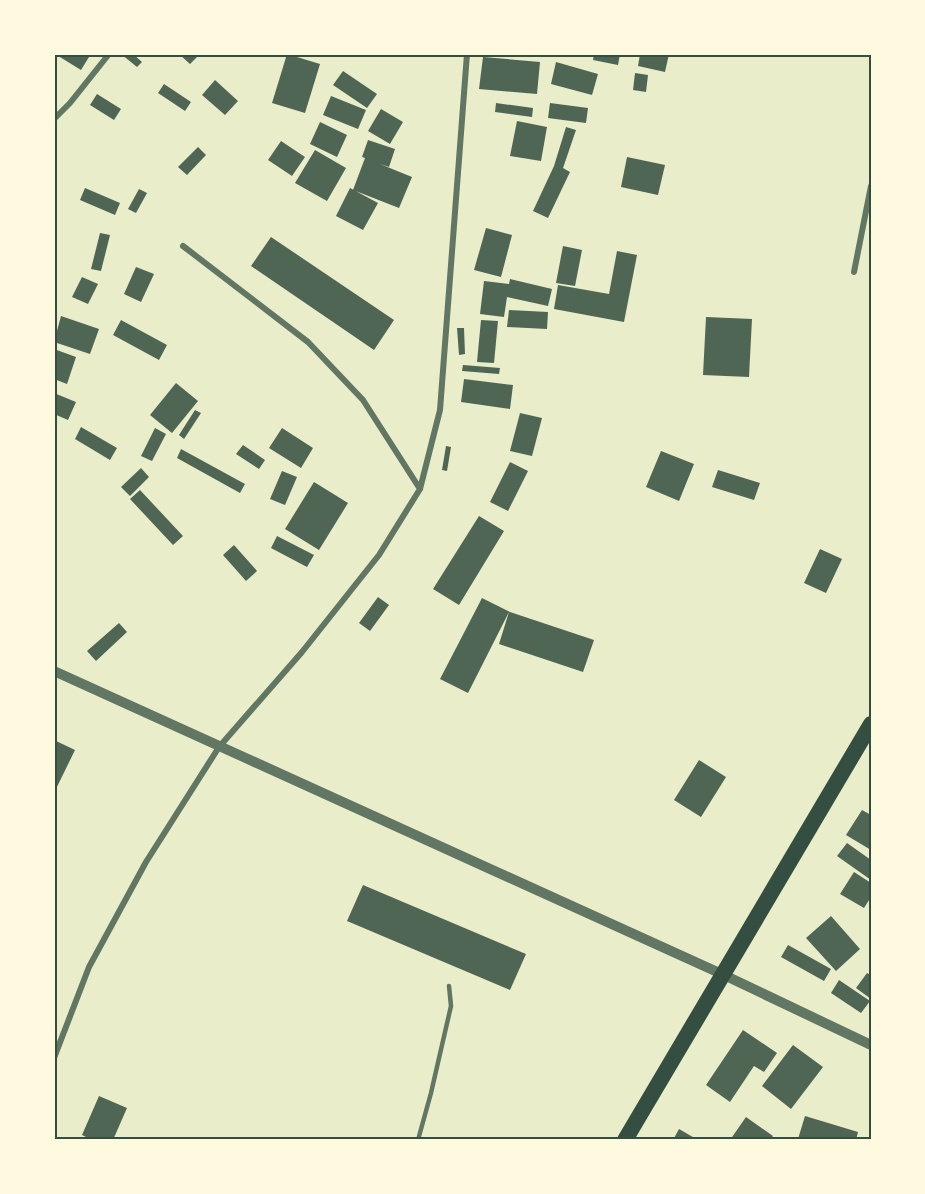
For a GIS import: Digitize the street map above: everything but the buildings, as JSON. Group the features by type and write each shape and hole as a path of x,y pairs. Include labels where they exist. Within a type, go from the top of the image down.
{"highway":[{"path":"625,1140 871,724"}],"street":[{"path":"54,119 70,103 109,54"},
{"path":"54,1058 89,967 146,862 219,747 302,652 365,573 379,555 420,489 440,410 467,54"},
{"path":"854,272 871,186"},
{"path":"183,246 316,351 363,400 420,489"},
{"path":"54,671 724,975 871,1045"}],"lane":[{"path":"417,1140 431,1094 451,1006 449,986"}]}
